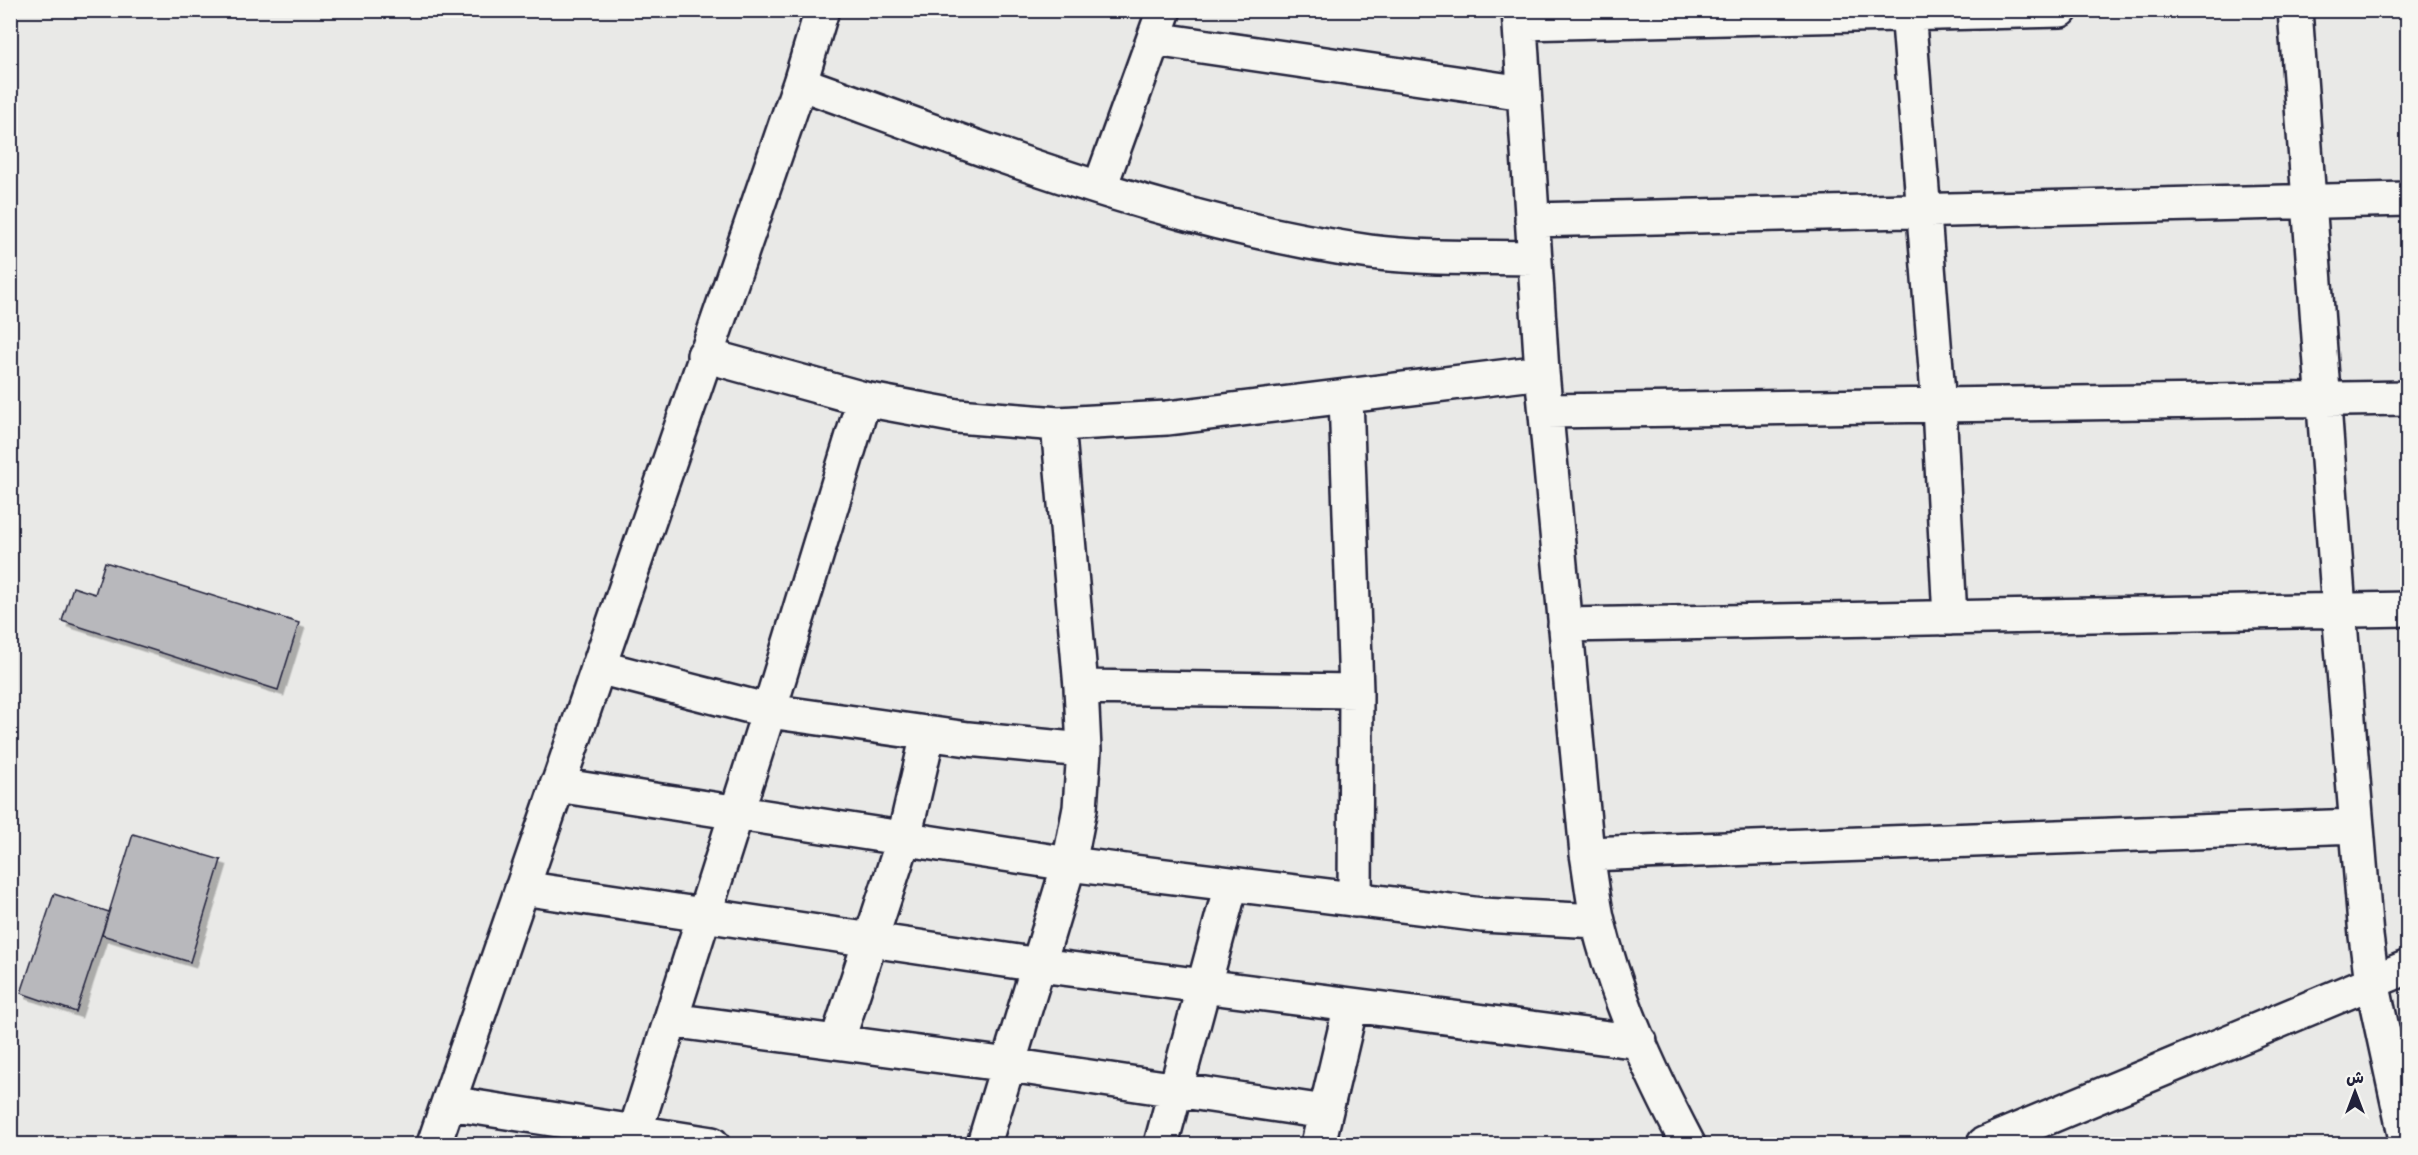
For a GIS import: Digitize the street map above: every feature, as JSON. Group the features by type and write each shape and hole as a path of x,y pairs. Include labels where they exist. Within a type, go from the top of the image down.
{"street":[{"path":"434,1144 704,355 800,83 822,10"},
{"path":"1688,1144 1662,1095 1616,985 1598,921 1587,854 1542,372 1520,17 2061,10"},
{"path":"2295,10 2339,610 2372,982 2407,1144"},
{"path":"1908,12 1939,406 1950,618"},
{"path":"1101,187 1159,25 1524,93"},
{"path":"800,83 983,149 1101,187 1196,215 1287,238 1372,252 1445,257 1534,258"},
{"path":"1532,220 2408,199"},
{"path":"704,355 864,399 957,416 1058,424 1167,417 1542,372"},
{"path":"1346,397 1356,691 1355,900"},
{"path":"1546,411 2408,398"},
{"path":"635,1132 705,916 864,399"},
{"path":"984,1144 1068,864 1080,808 1084,750 1081,687 1058,424"},
{"path":"1565,624 2408,609"},
{"path":"598,667 769,711 927,734 1084,750"},
{"path":"1081,687 1356,691"},
{"path":"837,1042 904,838 927,734"},
{"path":"558,784 1068,864 1482,915 1598,921"},
{"path":"1587,854 2357,826"},
{"path":"1161,1144 1231,885"},
{"path":"522,888 1039,965 1640,1042"},
{"path":"1984,1144 2408,967"},
{"path":"1318,1144 1350,1005"},
{"path":"671,1020 1009,1065 1325,1112"},
{"path":"449,1103 712,1144"}],"building":[{"path":"105,562 299,623 278,690 62,621 73,587 95,594"},
{"path":"133,834 221,860 190,962 102,935"},
{"path":"54,894 109,912 76,1012 21,993"}]}
